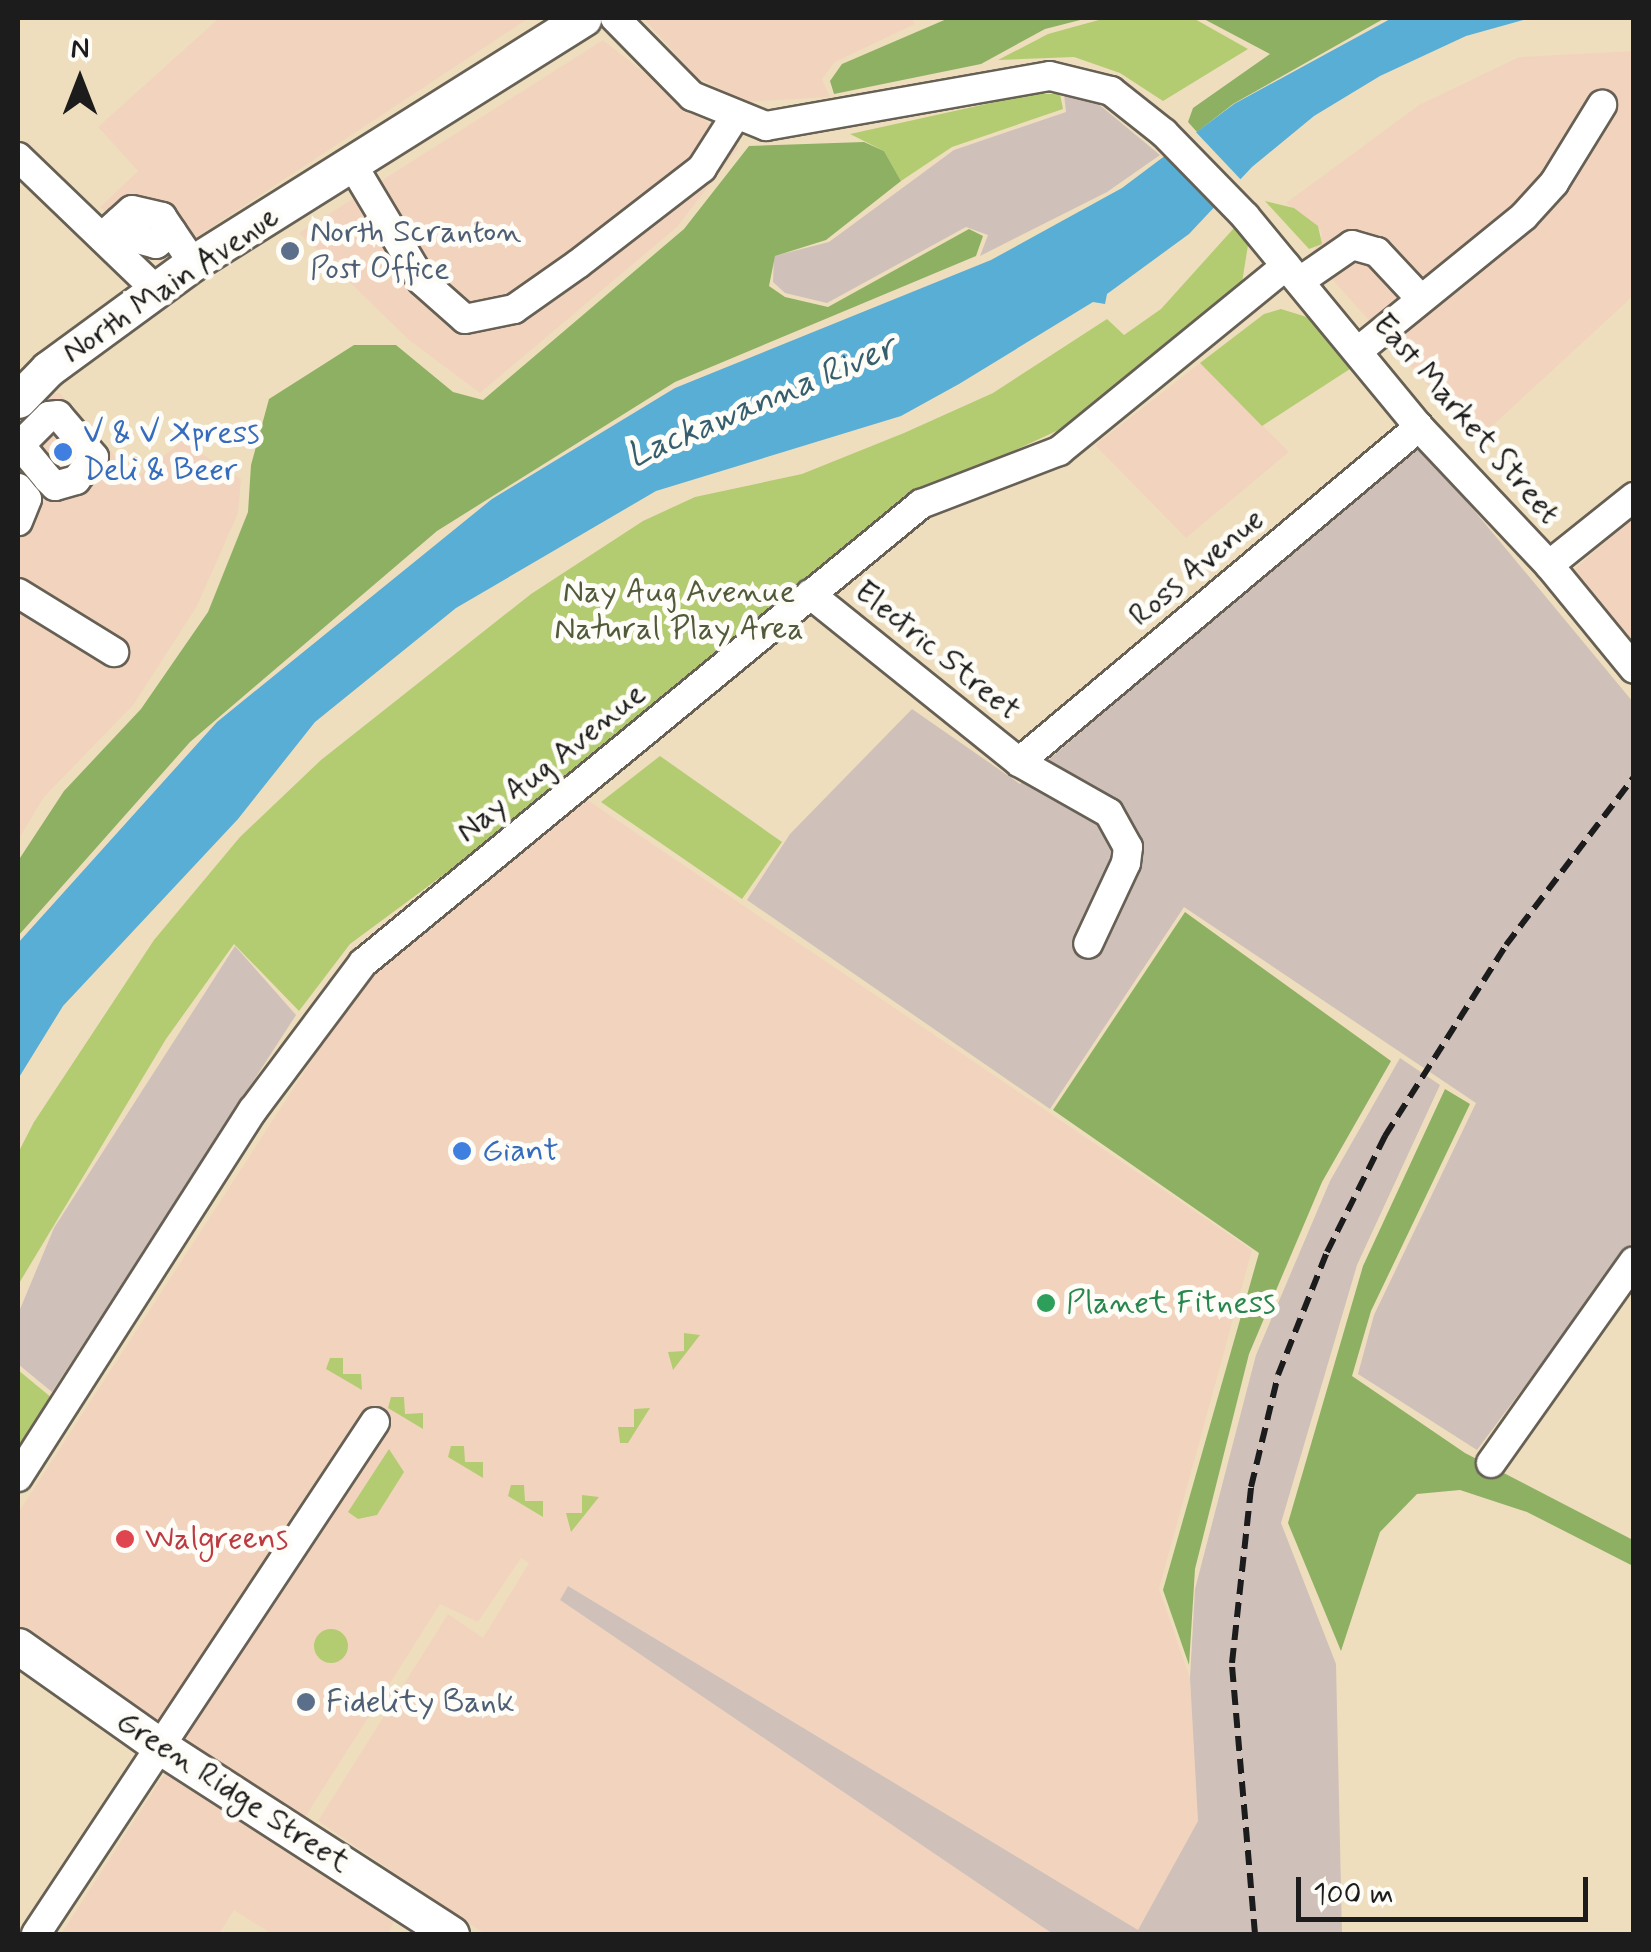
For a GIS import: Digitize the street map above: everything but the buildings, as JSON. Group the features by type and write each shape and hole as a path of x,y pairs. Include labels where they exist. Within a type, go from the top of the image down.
{"main road":[{"name":"North Main Avenue","path":"18,400 193,263 584,18"},
{"name":"Green Ridge Street","path":"18,1646 430,1929"}],"street":[{"path":"352,164 422,281 465,319 514,308 702,168 734,118 692,96 615,18"},
{"name":"East Market Street","path":"734,118 796,124 1050,76 1112,91 1164,133 1245,216 1419,427 1549,565 1634,669"},
{"path":"1358,350 1524,216 1554,183 1602,105"},
{"path":"18,158 111,229 156,289"},
{"path":"111,229 132,210 162,217 193,263"},
{"name":"Nay Aug Avenue","path":"18,1477 252,1110 363,962 922,504 1059,451 1293,273 1352,245 1377,252 1422,299"},
{"path":"49,416 58,416 94,457 76,480 55,486 18,446 49,416"},
{"name":"Ross Avenue","path":"1019,762 1419,427"},
{"path":"18,488 28,499 18,521"},
{"path":"1549,565 1634,498"},
{"path":"18,592 114,652"},
{"name":"Electric Street","path":"810,594 1019,762 1100,807 1122,830 1126,863 1088,944"},
{"path":"1491,1462 1634,1261"},
{"path":"36,1934 375,1422"}],"shaded area":[{"path":"219,18 529,18 159,262 100,207 138,171 98,127"},
{"path":"643,18 912,18 915,24 835,62 822,79 830,97 746,102 696,77"},
{"path":"603,40 739,147 677,227 480,393 409,340 299,233"},
{"path":"1633,51 1633,296 1477,440 1311,256 1322,234 1318,226 1286,203 1419,105 1519,57"},
{"path":"1064,94 1096,102 1160,155 1107,192 980,256 988,235 966,227 827,303 785,293 773,282 774,256 829,242 954,150 1066,112"},
{"path":"1200,363 1289,452 1186,538 1095,445"},
{"path":"47,393 60,393 135,479 182,441 241,479 238,513 197,606 134,704 44,797 18,840 18,424"},
{"path":"1419,444 1633,702 1633,1241 1477,1450 1358,1374 1374,1315 1476,1103 1184,907 1050,1109 747,900 790,834 912,709 1020,784"},
{"path":"1633,517 1633,653 1568,575"},
{"path":"586,799 1252,1250 1159,1589 1190,1678 1198,1821 1138,1930 568,1586 560,1600 1053,1934 485,1934 318,1821 448,1614 483,1638 529,1563 521,1558 478,1622 440,1604 304,1819 18,1628 18,1513 361,984"},
{"path":"235,946 296,1015 52,1392 18,1364 18,1314 54,1228"},
{"path":"1400,1058 1440,1085 1357,1265 1281,1523 1336,1664 1342,1934 1053,1934 560,1600 568,1586 1138,1930 1198,1821 1190,1678 1195,1589 1256,1355 1330,1181"},
{"path":"165,1773 394,1922 388,1934 272,1934 234,1910 219,1934 61,1934"}],"green space":[{"path":"949,18 1088,18 1045,29 981,64 834,94 830,81 842,64"},
{"path":"1106,18 1193,18 1248,49 1163,101 1120,73 1074,57 998,60 1048,34"},
{"path":"1202,18 1385,18 1233,104 1197,132 1188,122 1193,108 1270,54"},
{"path":"1032,94 1060,94 1063,109 952,147 901,181 884,151 850,134"},
{"path":"864,142 884,151 901,181 826,240 775,256 769,286 785,297 828,307 969,229 983,236 976,256 675,382 437,531 190,742 18,936 18,861 64,791 141,709 208,612 248,512 251,465 269,399 354,345 396,345 453,392 483,400 684,229 749,146"},
{"path":"1265,201 1294,208 1318,226 1322,244 1309,249"},
{"name":"Nay Aug Avenue Natural Play Area","path":"1234,228 1248,245 1241,289 1078,421 890,508 564,786 350,944 299,1011 234,944 166,1039 18,1285 18,1153 34,1122 154,940 240,837 321,760 531,594 643,521 695,497 802,474 904,433 993,393 1107,319 1124,335 1161,309"},
{"path":"1281,309 1310,318 1353,367 1262,426 1200,363 1264,314"},
{"path":"660,756 782,842 742,899 601,802"},
{"path":"1185,912 1391,1061 1322,1182 1249,1354 1195,1569 1189,1665 1163,1590 1259,1253 1053,1110"},
{"path":"1445,1089 1470,1104 1371,1311 1352,1376 1465,1453 1633,1540 1633,1566 1527,1512 1460,1490 1417,1494 1380,1532 1341,1651 1288,1523 1363,1266"},
{"path":"684,1333 700,1335 673,1370 668,1352 684,1351"},
{"path":"330,1358 343,1358 343,1374 361,1374 362,1390 326,1369"},
{"path":"18,1370 52,1398 18,1449"},
{"path":"391,1397 404,1397 405,1414 423,1413 423,1429 388,1408"},
{"path":"650,1408 628,1443 620,1443 618,1427 634,1427 634,1409"},
{"path":"451,1446 464,1446 465,1462 483,1462 483,1478 448,1457"},
{"path":"389,1449 404,1472 377,1515 358,1519 348,1512"},
{"path":"511,1485 524,1485 525,1501 543,1501 543,1517 508,1496"},
{"path":"582,1495 599,1497 571,1532 566,1513 582,1513"},
{"path":"331,1629 343,1634 348,1646 343,1658 331,1663 319,1658 314,1646 319,1634"}],"water":[{"name":"Lackawanna River","path":"1392,18 1530,18 1466,36 1380,76 1314,116 1252,167 1189,234 1107,294 1105,304 1093,302 901,416 656,491 456,608 315,722 238,819 63,1006 18,1079 18,943 217,722 492,499 675,388 991,260 1122,188 1234,104"}],"pier":[{"path":"1193,129 1244,183 1218,210 1167,149"}],"railway":[{"path":"1255,1934 1232,1663 1251,1487 1278,1375 1327,1252 1385,1136 1506,945 1634,777"}],"place":[{"name":"North Scranton Post Office","path":"290,251"},
{"name":"V & V Xpress Deli & Beer","path":"63,452"},
{"name":"Giant","path":"462,1151"},
{"name":"Planet Fitness","path":"1046,1303"},
{"name":"Walgreens","path":"125,1539"},
{"name":"Fidelity Bank","path":"306,1702"}]}
